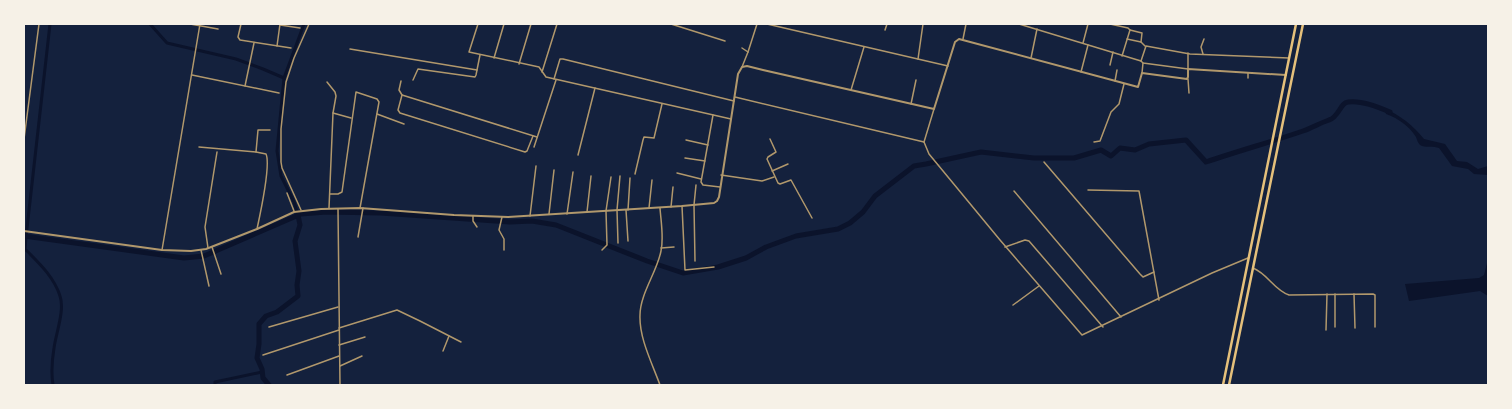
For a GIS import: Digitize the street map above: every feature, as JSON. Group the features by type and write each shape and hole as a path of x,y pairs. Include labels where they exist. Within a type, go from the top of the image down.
{"main road":[{"path":"1223,385 1296,24"},
{"path":"1229,385 1303,24"}],"street":[{"path":"24,139 39,24"},
{"path":"190,24 218,29"},
{"path":"241,24 239,39 242,41 291,48"},
{"path":"300,211 287,182 281,162 281,123 287,78 309,24"},
{"path":"478,24 469,52 518,64 539,67 544,76 555,79 731,119"},
{"path":"494,58 504,24"},
{"path":"518,64 531,24"},
{"path":"542,72 557,24"},
{"path":"671,24 725,41"},
{"path":"25,231 162,250 191,251 212,247 258,229 295,212 329,208 338,210 363,208 473,219 660,208 716,202 718,199 738,74 748,52 756,24"},
{"path":"767,24 948,66"},
{"path":"885,30 887,24"},
{"path":"918,59 923,24 920,24"},
{"path":"963,39 966,24"},
{"path":"1019,24 1088,44 1142,62 1188,69 1286,75"},
{"path":"1032,28 1033,24"},
{"path":"1083,43 1088,24"},
{"path":"1110,24 1142,33 1141,42"},
{"path":"162,250 200,25"},
{"path":"277,46 280,25 300,28"},
{"path":"1031,58 1037,29"},
{"path":"1122,56 1130,30"},
{"path":"1145,46 1142,62 1142,73 1138,87 959,39 955,42 924,142 926,150 1005,247 1082,336 1206,276 1248,258"},
{"path":"1127,39 1141,42 1145,46 1188,53 1289,58"},
{"path":"1203,54 1201,47 1204,39"},
{"path":"245,86 254,43"},
{"path":"1081,72 1088,44"},
{"path":"851,90 864,47"},
{"path":"742,48 748,52"},
{"path":"350,49 477,70"},
{"path":"1110,65 1113,52"},
{"path":"1188,53 1189,93"},
{"path":"414,80 418,69 475,77 480,55"},
{"path":"534,147 562,58 734,101"},
{"path":"742,67 752,67 934,109"},
{"path":"1115,81 1117,70"},
{"path":"1142,73 1188,79"},
{"path":"1248,73 1248,78"},
{"path":"192,75 279,93"},
{"path":"911,104 916,80"},
{"path":"327,82 335,94 329,208"},
{"path":"401,82 399,90 402,95 538,137"},
{"path":"1094,142 1100,141 1103,136 1112,112 1119,104 1124,84"},
{"path":"578,155 594,88"},
{"path":"330,194 338,194 342,192 351,118 356,92 378,100 377,114 360,208"},
{"path":"402,95 398,110 400,113 457,132 525,152 527,151 533,136"},
{"path":"735,97 924,142"},
{"path":"636,174 643,140 644,138 654,138 662,104"},
{"path":"333,113 351,118"},
{"path":"377,114 404,124"},
{"path":"713,115 701,179 702,184 720,187"},
{"path":"256,152 258,130 270,130"},
{"path":"770,139 776,152 767,159 775,177 780,184 791,180 812,218"},
{"path":"686,140 708,145"},
{"path":"199,147 266,154 267,162 258,229"},
{"path":"208,248 205,227 217,152"},
{"path":"685,158 705,162"},
{"path":"1044,162 1140,274 1143,277 1154,272"},
{"path":"772,171 788,164"},
{"path":"530,216 536,166"},
{"path":"549,215 554,170"},
{"path":"567,214 573,172"},
{"path":"677,173 701,179"},
{"path":"722,175 762,181 775,177"},
{"path":"587,212 592,176"},
{"path":"618,243 617,210 620,176"},
{"path":"602,250 607,244 606,211 611,177"},
{"path":"628,241 627,210 630,178"},
{"path":"648,208 652,180"},
{"path":"695,261 694,205 696,185"},
{"path":"671,207 673,187"},
{"path":"1088,190 1139,191 1159,300"},
{"path":"1014,191 1122,317"},
{"path":"287,193 295,212"},
{"path":"682,206 685,270 714,267"},
{"path":"358,237 363,208"},
{"path":"660,208 661,248 658,262 641,305 640,314 642,335 660,385"},
{"path":"338,210 340,385"},
{"path":"502,218 499,230 504,239 504,250"},
{"path":"473,219 477,227"},
{"path":"1005,247 1025,240 1029,241 1103,327"},
{"path":"212,247 221,274"},
{"path":"661,248 674,247"},
{"path":"201,250 209,286"},
{"path":"1253,268 1259,270 1284,294 1373,294 1375,296 1375,327"},
{"path":"1013,305 1039,286"},
{"path":"1326,330 1327,294"},
{"path":"1335,294 1335,327"},
{"path":"1354,294 1355,328"},
{"path":"269,327 339,306"},
{"path":"263,355 397,310 461,342"},
{"path":"443,351 448,336"},
{"path":"339,346 365,337"},
{"path":"287,375 339,356"},
{"path":"340,366 362,356"}],"water":[{"path":"1384,108 1406,121 1416,129 1424,139 1445,144 1457,161 1467,162 1478,169 1488,166 1488,175 1474,174 1468,169 1452,166 1439,148 1420,145 1410,129 1399,120 1386,114"},
{"path":"1487,263 1488,296 1480,291 1409,301 1405,284 1479,278 1484,275"}],"waterway":[{"path":"50,24 25,249 50,276 60,296 61,315 53,357 53,385"},
{"path":"150,24 167,43 236,59 284,78"},
{"path":"298,215 294,202 281,176 277,151 284,78 304,24"},
{"path":"24,236 184,258 204,256 301,214 326,212 381,213 510,222 532,221 556,225 647,261 683,273 718,267 746,258 766,247 796,236 838,229 850,223 863,212 875,196 914,166 981,152 1034,158 1074,158 1101,150 1111,156 1120,148 1135,150 1149,144 1186,140 1206,162 1310,128 1335,116 1343,105 1348,102 1364,103 1390,112"},
{"path":"269,385 263,378 262,369 257,358 259,324 266,316 277,312 298,296 297,285 299,271 295,241 300,225 298,215"},
{"path":"215,385 215,382 262,372"}]}
